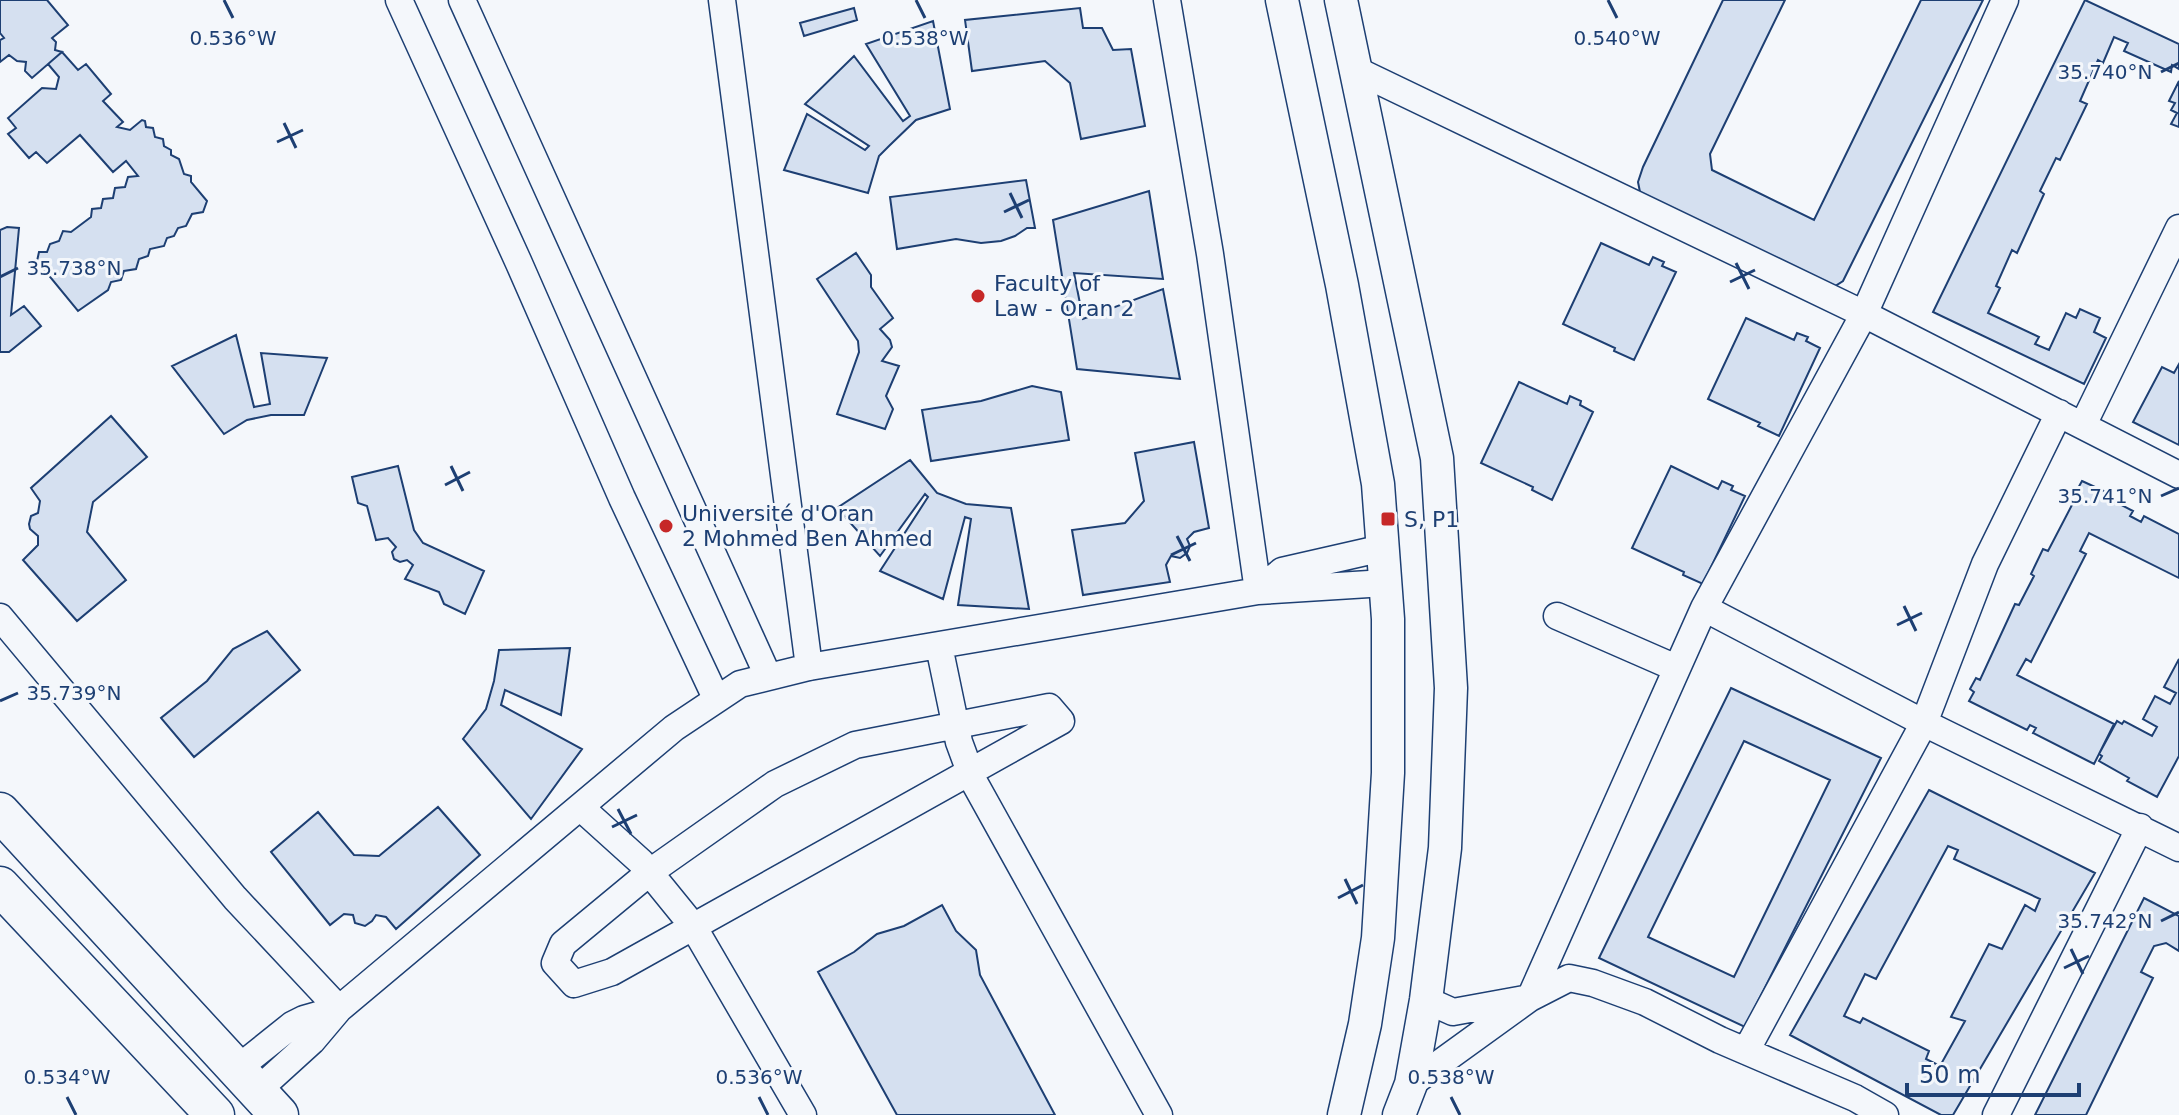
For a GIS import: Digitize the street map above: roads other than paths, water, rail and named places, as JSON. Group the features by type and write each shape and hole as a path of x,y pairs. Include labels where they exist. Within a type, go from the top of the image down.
{"highway":[{"path":"0,812 258,1092"},
{"path":"0,886 215,1115"}],"main road":[{"path":"1282,0 1345,301 1378,484 1388,619 1388,773 1378,938 1365,1024 1344,1115"},
{"path":"1341,0 1437,458 1451,688 1445,848 1426,1000 1411,1084 1399,1115"}],"street":[{"path":"399,0 622,498 716,698"},
{"path":"462,0 768,676"},
{"path":"722,0 809,667"},
{"path":"1167,0 1210,254 1258,591"},
{"path":"1530,998 1704,608 1864,314 2005,0"},
{"path":"1356,70 1864,314 2179,475"},
{"path":"2083,425 2179,228"},
{"path":"1746,1051 1924,723 1985,564 2059,413"},
{"path":"1258,591 1282,571 1383,548"},
{"path":"258,1092 312,1041 339,1009 674,728 740,684 809,667 1258,591 1385,583"},
{"path":"1704,608 1924,723 2179,848"},
{"path":"1557,616 1676,668"},
{"path":"0,617 235,898 339,1009"},
{"path":"939,646 955,724 970,772 1159,1115"},
{"path":"1049,707 1061,721 970,772 612,972 574,984 555,963 563,944 650,872 775,784 855,745 1049,707"},
{"path":"580,807 650,872 693,926 803,1115"},
{"path":"1996,1115 2140,827"},
{"path":"1411,1084 1530,998 1569,978 1593,983 1645,1002 1746,1051 1855,1098 1885,1115"},
{"path":"1426,1000 1453,1012 1530,998"}],"place":[{"name":"Faculty of Law - Oran 2","path":"978,296"},
{"name":"S, P1","path":"1388,519"},
{"name":"Université d'Oran 2 Mohmed Ben Ahmed","path":"666,526"}]}
